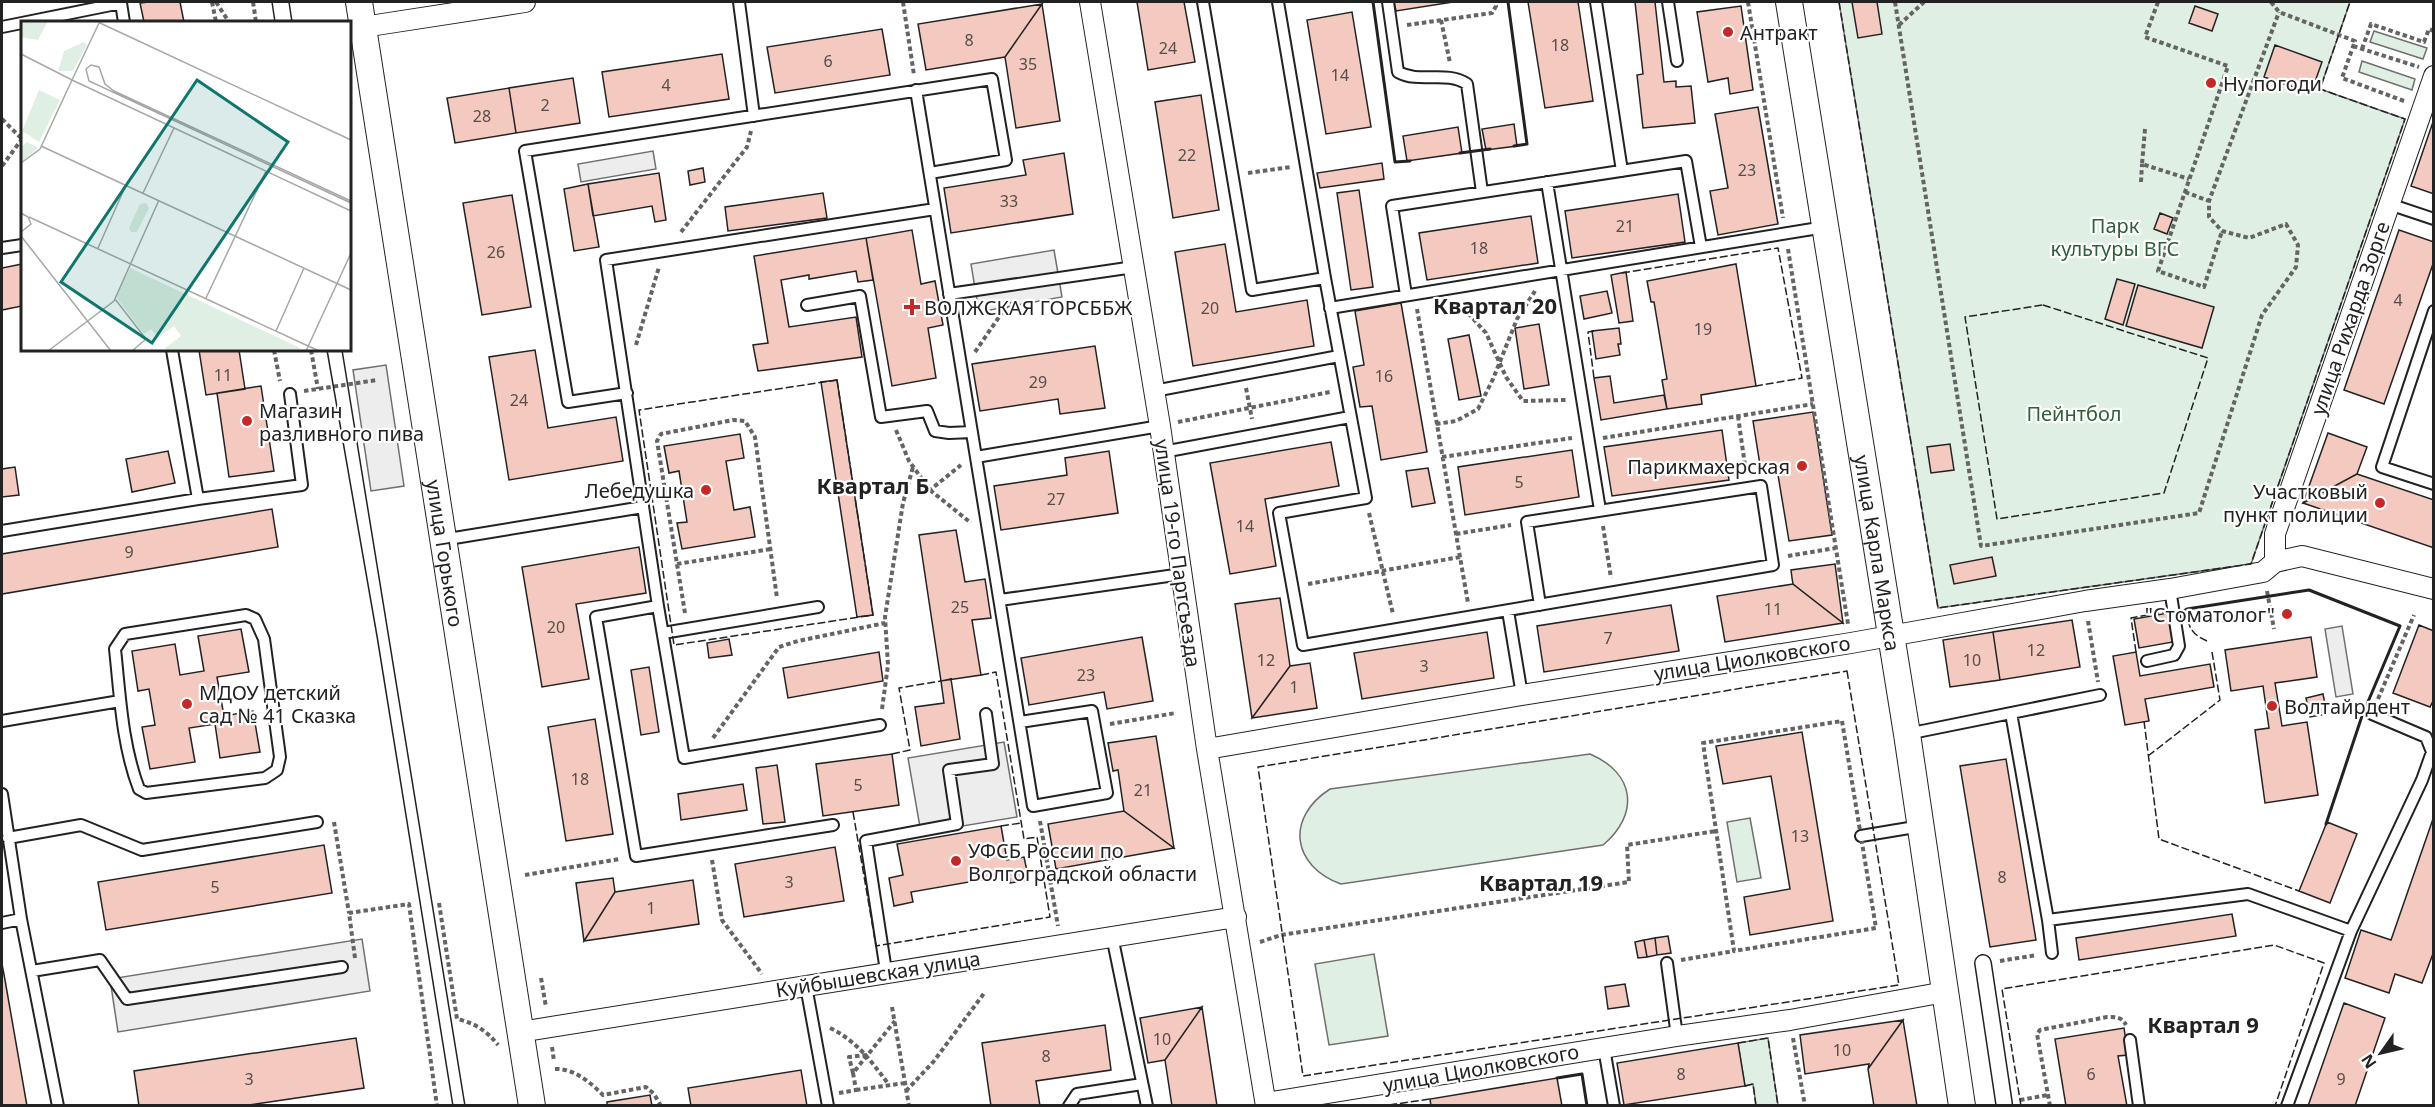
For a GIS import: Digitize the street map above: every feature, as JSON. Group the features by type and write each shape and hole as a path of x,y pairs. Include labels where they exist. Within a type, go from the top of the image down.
{"street":[{"name":"улица Горького","path":"359,2 532,1106"},
{"path":"363,27 525,2"},
{"name":"улица 19-го Партсъезда","path":"1090,2 1154,391 1167,424 1163,452 1207,749 1266,1104"},
{"name":"улица Карла Маркса","path":"1789,2 1907,734 1962,1106"},
{"name":"улица Рихарда Зорге","path":"2269,567 2275,534 2422,107 2428,72"},
{"name":"улица Циолковского","path":"1207,749 2085,601 2170,589 2269,567 2302,556 2433,589"},
{"name":"Куйбышевская улица","path":"520,1032 1236,916"},
{"path":"1983,963 2004,1103"},
{"name":"улица Циолковского","path":"1266,1104 1677,1036 1791,1020 1945,992"}],"lane":[{"path":"739,2 754,116"},
{"path":"1203,2 1251,290 1325,278"},
{"path":"1278,2 1330,308 1366,498 1279,513 1303,645 1508,611 1773,565 1761,486 1527,522 1540,605"},
{"path":"1388,2 1398,72 1409,78 1457,77 1467,84 1482,192"},
{"path":"1596,2 1622,171"},
{"path":"1668,2 1677,61"},
{"path":"32,21 122,3 124,21"},
{"path":"2,27 21,23"},
{"path":"627,393 568,402 525,151 992,79 1005,160 930,173"},
{"path":"916,90 989,537 1034,806 1107,793 1092,711 1020,722"},
{"path":"1410,294 1392,206 1686,161 1701,247"},
{"path":"1547,182 1600,510"},
{"path":"2389,204 2433,219"},
{"path":"880,725 684,758 658,606 606,260 935,208"},
{"path":"1330,308 1825,227"},
{"path":"2,248 21,245"},
{"path":"949,294 1134,267"},
{"path":"807,305 860,297 880,417 927,411 935,431 972,432"},
{"path":"2433,311 2382,467 2433,484"},
{"path":"172,351 198,499"},
{"path":"1154,391 1339,356"},
{"path":"2,531 198,499 302,485 290,393"},
{"path":"1163,452 1350,417"},
{"path":"976,455 1167,424"},
{"path":"442,540 643,507"},
{"path":"1000,600 1182,574"},
{"path":"2147,661 2174,655 2180,646 2170,589"},
{"path":"658,606 596,617 636,856 833,825"},
{"path":"663,633 818,606"},
{"path":"1508,611 1522,695"},
{"path":"246,615 255,619 264,639 280,757 276,770 264,778 146,793 139,789 133,773 120,701 115,649 125,634 246,615"},
{"path":"1907,734 2100,694"},
{"path":"2,721 120,701"},
{"path":"2011,713 2052,953"},
{"path":"886,972 866,841 957,824 949,770 993,764 986,714"},
{"path":"2287,1106 2351,931 2422,780 2432,752 2426,737 2372,714"},
{"path":"2422,780 2433,783"},
{"path":"2,794 21,919 58,1106"},
{"path":"8,838 81,825 142,850 317,822"},
{"path":"1861,836 1921,826"},
{"path":"2048,920 2248,894 2351,931"},
{"path":"2,923 21,919"},
{"path":"1112,936 1147,1106"},
{"path":"32,971 100,960 127,999 342,968"},
{"path":"1667,963 1677,1036"},
{"path":"806,986 827,1101"},
{"path":"2130,1040 2139,1106"},
{"path":"1604,1048 1614,1106"},
{"path":"1069,1106 1077,1094 1142,1084"}],"path":[{"path":"214,2 216,21"},
{"path":"214,2 228,21"},
{"path":"253,2 256,21"},
{"path":"903,2 916,90"},
{"path":"1392,27 1492,13 1496,6 1495,2"},
{"path":"1895,2 1981,546 2199,513 2262,315 2296,267 2298,245 2286,224 2249,238 2222,231 2209,217 2208,201 2279,12"},
{"path":"1899,25 1924,2"},
{"path":"2158,2 2145,38 2228,66 2158,271 2204,287 2222,231"},
{"path":"2271,2 2279,12 2355,41 2342,78 2422,107"},
{"path":"1441,20 1449,61 1457,77"},
{"path":"2362,49 2371,24 2424,42 2429,29 2433,31"},
{"path":"2353,46 2428,72"},
{"path":"2,118 21,138"},
{"path":"2141,182 2145,129"},
{"path":"2,166 21,140"},
{"path":"2142,164 2189,179"},
{"path":"1232,176 1306,165"},
{"path":"2185,192 2208,201"},
{"path":"1436,424 1456,421 1478,409 1517,319 1548,272"},
{"path":"962,372 1022,283"},
{"path":"1444,289 1486,333 1506,377 1523,401 1582,400"},
{"path":"1410,294 1436,424 1470,617"},
{"path":"274,351 282,390 290,393 377,380"},
{"path":"311,351 318,389"},
{"path":"1243,374 1255,435"},
{"path":"1167,424 1345,389"},
{"path":"1442,457 1588,438 1813,404"},
{"path":"890,416 914,467 930,490 989,537"},
{"path":"1738,416 1749,488"},
{"path":"687,628 657,441 661,434 733,420 745,421 755,437 780,613"},
{"path":"930,490 976,455"},
{"path":"880,725 888,665 885,622 903,503 914,467"},
{"path":"1366,498 1397,629"},
{"path":"1600,510 1613,592"},
{"path":"1456,534 1527,522"},
{"path":"1772,558 1836,548"},
{"path":"677,564 771,549"},
{"path":"1292,586 1460,558"},
{"path":"2269,567 2274,629"},
{"path":"2085,601 2100,694"},
{"path":"2372,714 2414,615"},
{"path":"699,756 779,648 798,641 885,622"},
{"path":"1095,727 1176,713"},
{"path":"1667,963 1876,928 1842,721 1703,743 1734,951"},
{"path":"1037,805 1058,927"},
{"path":"317,822 334,819 356,965 342,968"},
{"path":"1260,942 1281,935 1629,882 1627,845 1716,831"},
{"path":"709,844 722,920 763,975"},
{"path":"525,875 636,856"},
{"path":"439,903 457,1019 487,1032 498,1044 501,1052"},
{"path":"349,913 409,904 437,1106"},
{"path":"1983,963 2052,953"},
{"path":"906,1091 934,1060 985,992"},
{"path":"892,1007 909,1106"},
{"path":"2050,1106 2037,1034 2040,1030 2117,1017 2124,1020 2130,1040"},
{"path":"812,1019 844,1035 867,1055 890,1085"},
{"path":"1791,1020 1805,1106"},
{"path":"853,1073 895,1021"},
{"path":"856,1090 849,1057 867,1055"},
{"path":"555,1070 573,1072 591,1083 603,1095 646,1088 654,1094 661,1106"},
{"path":"827,1101 856,1090 905,1083"},
{"path":"2020,1100 2048,1095"}],"green space":[{"name":"Парк культуры ВГС","path":"1839,2 2350,2 2320,89 2405,119 2251,564 1938,608"},
{"path":"2374,31 2427,48 2423,59 2370,42"},
{"path":"2362,61 2415,79 2412,90 2359,72"},
{"path":"1590,754 1605,762 1616,772 1624,783 1627,795 1627,808 1623,820 1615,833 1603,845 1341,884 1312,866 1304,854 1300,841 1301,827 1306,814 1330,789"},
{"path":"1750,818 1761,878 1737,882 1727,822"},
{"path":"1374,954 1388,1036 1329,1045 1315,964"},
{"path":"1768,1038 1778,1105 1756,1105 1753,1084 1745,1086 1738,1043"}],"shaded area":[{"path":"653,151 656,169 581,182 578,164"},
{"path":"1054,250 1062,297 979,312 971,264"},
{"path":"386,365 404,486 371,491 353,370"},
{"path":"2342,626 2353,694 2336,697 2325,629"},
{"path":"1004,742 1017,817 921,833 908,758"},
{"path":"362,939 370,991 118,1032 110,979"}],"building":[{"path":"180,2 184,21 144,21 140,3"},
{"path":"1137,2 1184,2 1195,62 1148,70"},
{"path":"1394,2 1453,2 1396,11"},
{"path":"1528,2 1578,2 1593,101 1545,108"},
{"path":"1635,2 1655,2 1664,82 1676,81 1676,87 1691,86 1695,123 1643,128 1637,75 1643,74"},
{"path":"1852,2 1877,2 1882,34 1858,38"},
{"path":"1042,4 1060,121 1016,128 1005,57"},
{"path":"1042,4 1005,57 926,70 918,24"},
{"path":"1741,6 1753,90 1730,94 1728,78 1708,82 1697,12"},
{"path":"2195,6 2218,14 2212,31 2189,23"},
{"path":"1352,12 1371,127 1326,134 1307,20"},
{"path":"882,29 890,75 775,93 767,47"},
{"path":"2275,45 2322,62 2311,93 2264,77"},
{"path":"722,54 729,99 609,117 602,72"},
{"path":"573,78 580,123 516,133 509,88"},
{"path":"509,88 516,133 455,143 447,98"},
{"path":"1201,95 1219,210 1173,218 1155,102"},
{"path":"1758,107 1778,224 1718,235 1710,191 1728,188 1715,114"},
{"path":"2434,119 2434,194 2411,186"},
{"path":"1514,124 1517,146 1486,150 1482,129"},
{"path":"1458,127 1462,153 1407,161 1403,136"},
{"path":"1064,153 1073,214 951,233 944,188 1026,175 1023,160"},
{"path":"1382,163 1384,179 1320,188 1317,173"},
{"path":"703,168 705,182 690,185 688,171"},
{"path":"659,173 666,220 655,222 652,206 593,216 588,184"},
{"path":"588,184 599,247 574,251 564,189"},
{"path":"1359,190 1373,287 1351,290 1337,193"},
{"path":"823,193 827,218 728,231 725,207"},
{"path":"1678,194 1685,242 1572,258 1565,211"},
{"path":"512,195 531,307 482,315 463,203"},
{"path":"2160,213 2173,218 2167,234 2154,229"},
{"path":"1531,216 1538,263 1427,280 1419,233"},
{"path":"912,230 921,284 935,281 943,325 928,328 936,378 892,386 866,238"},
{"path":"2399,230 2434,242 2434,261 2384,404 2344,390"},
{"path":"866,238 873,280 858,282 856,271 809,279 809,275 781,280 789,327 856,317 862,357 758,371 753,345 768,343 754,256"},
{"path":"1225,244 1236,312 1307,300 1314,346 1193,366 1175,252"},
{"path":"21,264 21,306 2,310 2,268"},
{"path":"1736,264 1756,386 1701,395 1702,404 1667,409 1662,380 1667,379 1654,302 1651,302 1647,281"},
{"path":"1626,272 1633,321 1619,323 1611,275"},
{"path":"2117,279 2135,284 2123,325 2105,319"},
{"path":"2138,285 2214,307 2202,348 2126,326"},
{"path":"1607,291 1612,313 1584,319 1580,296"},
{"path":"1401,303 1427,452 1381,460 1372,406 1360,407 1353,367 1364,365 1355,311"},
{"path":"1539,324 1549,385 1524,389 1515,328"},
{"path":"1619,328 1620,355 1596,359 1592,331"},
{"path":"1469,335 1481,396 1459,400 1448,339"},
{"path":"1095,346 1105,408 1060,414 1058,399 980,411 972,364"},
{"path":"535,350 548,428 616,417 623,461 509,480 489,357"},
{"path":"199,351 239,351 245,389 206,395"},
{"path":"1610,376 1614,403 1664,395 1667,409 1601,420 1594,378"},
{"path":"837,380 873,615 857,617 821,382"},
{"path":"261,386 274,471 229,477 217,393"},
{"path":"1813,412 1832,535 1789,541 1776,463 1760,465 1753,421"},
{"path":"1722,430 1729,480 1612,496 1604,447"},
{"path":"2328,433 2367,447 2357,474 2303,503"},
{"name":"Лебедушка","path":"740,434 744,458 726,461 734,510 750,507 755,537 682,549 677,523 687,522 679,471 669,473 664,446"},
{"path":"1331,442 1339,486 1265,499 1276,566 1230,574 1210,463"},
{"path":"1950,444 1954,470 1931,473 1927,447"},
{"path":"1572,450 1579,497 1465,515 1458,467"},
{"path":"168,451 175,483 132,492 126,459"},
{"path":"1109,451 1118,513 1001,530 994,486 1067,475 1065,458"},
{"path":"15,467 19,495 2,497 2,469"},
{"path":"1428,468 1435,503 1412,507 1406,471"},
{"path":"2357,474 2434,500 2434,548 2303,503"},
{"path":"272,509 278,547 2,594 2,554"},
{"path":"956,530 965,582 985,579 991,618 972,620 981,675 941,681 919,535"},
{"path":"639,547 646,593 576,604 589,679 542,687 522,567"},
{"path":"1992,557 1996,576 1954,584 1950,565"},
{"path":"1835,564 1843,623 1793,584 1792,578 1791,570"},
{"path":"1793,584 1843,623 1725,642 1717,596"},
{"path":"1280,598 1290,666 1252,718 1235,604"},
{"path":"1671,605 1679,651 1544,672 1537,626"},
{"path":"2168,613 2173,642 2139,648 2134,619"},
{"path":"2072,620 2080,667 2000,680 1993,632"},
{"path":"2419,625 2434,631 2434,699 2430,707 2393,693"},
{"name":"МДОУ детский сад № 41 Сказка","path":"241,629 249,672 217,677 224,716 253,711 260,752 220,758 215,724 189,728 195,762 150,769 142,727 155,725 149,689 138,691 132,651 175,644 180,675 204,671 198,636"},
{"path":"1487,632 1494,678 1362,699 1354,653"},
{"path":"1993,632 2000,680 1950,687 1943,640"},
{"path":"1142,637 1153,701 1107,709 1104,692 1029,705 1021,658"},
{"name":"Волтайрдент","path":"2311,637 2317,677 2275,683 2282,726 2307,722 2318,795 2265,803 2255,730 2269,728 2263,686 2231,691 2225,650"},
{"path":"729,639 732,655 709,658 707,643"},
{"path":"879,652 883,681 788,698 783,668"},
{"path":"2136,652 2140,676 2210,664 2214,687 2145,699 2149,721 2125,725 2113,656"},
{"path":"1310,663 1317,708 1252,718 1290,666"},
{"path":"649,667 659,732 641,735 631,670"},
{"path":"951,679 960,739 921,746 915,707 944,703 941,681"},
{"path":"2323,694 2327,714 2310,717 2306,698"},
{"path":"595,719 613,834 566,841 548,727"},
{"path":"1802,732 1833,921 1750,935 1744,897 1790,889 1771,776 1723,784 1716,746"},
{"path":"1156,736 1174,848 1124,811 1118,770 1113,771 1108,743"},
{"path":"892,754 899,805 823,816 816,764"},
{"path":"2006,759 2036,940 1990,947 1960,766"},
{"path":"777,765 785,822 763,824 756,768"},
{"path":"743,784 747,810 681,820 678,794"},
{"path":"1124,811 1174,848 1056,869 1048,824"},
{"path":"2434,816 2434,951 2422,983 2395,974 2389,993 2345,978 2361,930 2391,940"},
{"path":"2327,822 2357,834 2330,903 2299,891"},
{"path":"1001,826 1007,860 1024,857 1029,880 1010,883 1009,875 911,892 913,902 894,906 889,878 903,875 897,844"},
{"path":"324,845 332,893 106,930 98,882"},
{"path":"835,847 844,901 744,917 735,864"},
{"path":"613,878 615,892 584,941 576,883"},
{"path":"693,880 699,924 584,941 615,892"},
{"path":"2232,914 2236,936 2079,960 2076,938"},
{"path":"1668,936 1671,953 1657,955 1655,938"},
{"path":"1655,938 1657,955 1647,957 1644,940"},
{"path":"1644,940 1647,957 1638,958 1635,942"},
{"path":"2,964 5,980 27,1106 2,1106"},
{"path":"1625,984 1629,1006 1608,1009 1605,987"},
{"path":"2344,1003 2385,1018 2355,1106 2308,1106"},
{"path":"1202,1007 1217,1106 1172,1106 1165,1060"},
{"path":"1202,1007 1165,1060 1148,1063 1140,1018"},
{"path":"1903,1020 1917,1106 1874,1106 1868,1069"},
{"path":"1903,1020 1868,1069 1869,1064 1805,1074 1800,1035"},
{"path":"1105,1025 1111,1070 1036,1081 1040,1106 991,1106 982,1043"},
{"path":"2124,1028 2128,1055 2118,1056 2127,1106 2066,1106 2055,1039"},
{"path":"356,1038 364,1088 242,1106 139,1106 134,1071"},
{"path":"1738,1043 1745,1086 1624,1105 1617,1063"},
{"path":"801,1070 807,1106 691,1106 688,1088"},
{"path":"1557,1078 1562,1106 1431,1106 1430,1099"},
{"path":"650,1095 652,1106 607,1106 607,1102"}],"tram line":[{"path":"272,2 275,21"},
{"path":"289,2 292,21"},
{"path":"327,351 377,636 453,1106"},
{"path":"342,351 465,1106"}],"fence":[{"path":"1839,2 1938,608 2251,564 2405,119 2320,89 2350,2"},
{"path":"1622,273 1778,248 1802,378 1756,386"},
{"path":"2043,305 2208,358 2164,493 1997,519 1965,317 2043,305"},
{"path":"1594,331 1588,332 1594,378"},
{"path":"837,380 873,615 674,645 639,410 837,380"},
{"path":"2187,609 2191,629 2207,641"},
{"path":"2136,652 2131,618 2168,611 2171,614"},
{"path":"2148,756 2220,700 2212,652"},
{"path":"1847,671 1899,985 1303,1076 1258,767 1847,671"},
{"path":"853,812 876,946 1050,917 1037,837 1024,839 996,672 981,675"},
{"path":"892,754 910,750 899,688 941,681"},
{"path":"2144,721 2159,839 2299,891"},
{"path":"1001,826 1021,823"},
{"path":"2021,1106 2002,989 2274,945 2324,963 2275,1106"},
{"path":"1738,1043 1768,1038 1778,1106"},
{"path":"1745,1086 1753,1084 1756,1106"},
{"path":"1389,1105 1430,1099"}],"wall":[{"path":"1373,2 1395,162 1410,161"},
{"path":"1508,2 1527,144 1514,146"},
{"path":"1460,153 1490,149"},
{"path":"2178,614 2187,609 2309,590 2400,626 2362,716 2326,824"},
{"path":"1557,1078 1582,1074 1587,1106"}],"place":[{"name":"Антракт","path":"1728,32"},
{"name":"Ну погоди","path":"2211,83"},
{"name":"ВОЛЖСКАЯ ГОРСББЖ","path":"912,307"},
{"name":"Магазин разливного пива","path":"247,421"},
{"name":"Парикмахерская","path":"1802,466"},
{"name":"Лебедушка","path":"706,490"},
{"name":"Участковый пункт полиции","path":"2380,503"},
{"name":"\"Стоматолог\"","path":"2287,614"},
{"name":"МДОУ детский сад № 41 Сказка","path":"187,704"},
{"name":"Волтайрдент","path":"2272,706"},
{"name":"УФСБ России по Волгоградской области","path":"956,861"}],"district":[{"name":"Квартал 20","path":"1495,305"},
{"name":"Квартал Б","path":"873,485"},
{"name":"Квартал 19","path":"1541,882"},
{"name":"Квартал 9","path":"2203,1024"}],"park label":[{"name":"Пейнтбол","path":"2074,413"}]}
